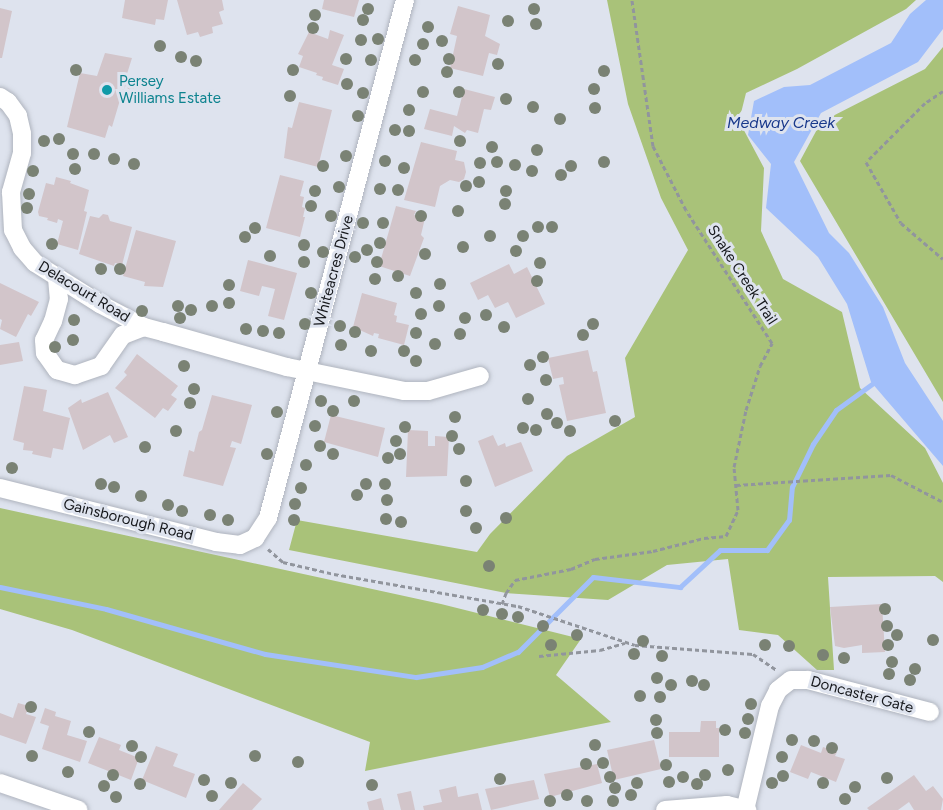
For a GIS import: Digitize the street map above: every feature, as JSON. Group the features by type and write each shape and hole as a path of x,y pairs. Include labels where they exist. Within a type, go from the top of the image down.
{"street":[{"name":"Whiteacres Drive","path":"255,538 268,518 405,0"},
{"name":"Delacourt Road","path":"0,98 8,102 18,116 22,134 22,153 11,192 10,213 13,230 22,248 35,263 57,278 144,327 308,371 404,391 438,389 480,376"},
{"path":"57,278 59,299 53,321 44,340 45,353 57,370 75,375 101,366 123,335 144,327"},
{"name":"Gainsborough Road","path":"0,488 216,542 240,545 255,538"},
{"name":"Doncaster Gate","path":"746,810 770,706 778,690 791,680 808,680 930,712"},
{"path":"0,783 29,802 79,810"},
{"path":"665,810 727,805 746,810"}],"path":[{"name":"Snake Creek Trail","path":"502,604 506,592 515,580 571,569 595,559 653,551 704,538 726,536 738,510 734,467 746,410 760,366 772,343 686,210 653,146 632,0"},
{"path":"943,91 925,103 866,162 901,223 943,260"},
{"path":"736,485 891,475 943,502"},
{"path":"255,538 284,562 355,578 518,606 627,642 753,654 791,680"},
{"path":"539,656 600,650 627,642"}],"green space":[{"path":"607,0 916,0 906,9 797,69 746,93 739,121 764,168 761,231 783,279 842,312 860,388 925,448 943,483 943,582 935,576 828,577 834,670 817,670 778,635 739,630 728,559 667,565 608,600 506,593 289,550 297,520 477,552 490,534 567,456 635,417 625,358 688,250 661,198 628,104"},
{"path":"943,47 943,402 800,161 821,122 925,69"},
{"path":"0,508 441,604 581,639 556,675 611,722 365,771 370,742 72,630 0,609"}],"water":[{"name":"Medway Creek","path":"926,0 943,0 943,29 918,62 821,113 794,162 829,233 849,253 883,307 905,363 943,421 943,466 871,382 847,304 818,257 766,208 771,164 748,135 754,101 784,87 810,85 891,43 910,14"}],"building":[{"path":"125,0 168,0 164,20 156,19 155,25 122,18"},
{"path":"177,0 222,0 224,10 219,12 223,24 212,27 213,33 200,37 198,32 187,35"},
{"path":"324,0 359,0 354,17 322,9"},
{"path":"458,6 490,15 485,36 500,44 497,55 489,53 483,76 450,68 457,36 450,34"},
{"path":"0,8 12,11 2,58 0,58"},
{"path":"330,30 344,35 332,65 344,69 338,85 322,80 323,77 316,75 317,73 299,67 303,56 298,54 309,32 328,39"},
{"name":"Persey Williams Estate","path":"105,53 132,58 126,77 141,81 135,104 120,100 112,127 109,125 105,138 67,127 80,73 97,76"},
{"path":"464,89 495,97 491,110 484,109 478,133 467,130 465,133 454,126 452,136 424,129 430,109 457,116"},
{"path":"299,102 332,110 318,167 284,158 288,127 292,128"},
{"path":"421,142 457,151 455,160 464,162 466,172 464,179 459,182 450,180 440,186 435,207 404,200"},
{"path":"280,175 304,181 300,196 304,197 302,207 305,208 303,217 305,217 300,237 266,228"},
{"path":"56,177 89,190 84,211 87,212 78,250 57,244 63,221 58,219 57,223 39,216 38,212 46,183 54,185"},
{"path":"396,206 416,211 414,215 425,218 421,235 424,238 410,276 379,266"},
{"path":"103,214 108,215 110,221 132,227 122,265 115,263 114,266 79,254 90,216 99,218"},
{"path":"136,230 176,241 163,287 144,286 145,282 123,276"},
{"path":"248,260 297,273 284,320 268,316 275,289 262,286 259,296 240,291"},
{"path":"509,264 514,274 527,267 545,304 516,318 508,302 495,308 488,295 478,300 470,283"},
{"path":"0,283 39,302 31,316 28,314 16,337 0,329 2,320 0,319"},
{"path":"362,293 397,303 394,315 397,316 396,322 409,325 404,345 378,338 379,334 374,333 373,336 353,327"},
{"path":"19,342 23,361 0,365 0,345"},
{"path":"588,350 593,372 597,371 606,413 567,421 559,385 564,384 563,377 553,379 548,358"},
{"path":"137,354 178,386 171,395 177,399 168,411 163,408 155,418 115,388 127,375 124,372"},
{"path":"24,386 47,390 43,411 70,418 63,450 53,448 51,458 23,450 24,443 13,440"},
{"path":"108,392 128,437 114,443 110,435 83,450 68,408 81,399 82,403"},
{"path":"212,395 252,405 241,444 232,441 230,447 236,448 223,486 183,476 189,450 194,452"},
{"path":"331,415 385,428 378,457 324,442"},
{"path":"408,430 428,431 428,446 435,446 435,436 449,437 447,476 406,477"},
{"path":"493,435 498,446 505,443 506,447 521,442 533,471 495,487 478,441"},
{"path":"882,604 885,652 862,653 862,645 844,648 835,646 830,607"},
{"path":"18,703 29,706 26,714 36,717 26,744 0,735 0,713 13,718"},
{"path":"45,708 56,712 55,716 71,721 67,735 87,741 80,762 42,749 49,726 40,723"},
{"path":"701,721 716,721 716,728 719,728 719,757 669,757 669,732 700,732"},
{"path":"99,737 121,745 119,750 139,758 131,780 88,763"},
{"path":"654,740 661,769 614,780 607,750"},
{"path":"801,745 821,753 823,747 837,752 835,756 845,759 836,782 811,772 808,779 790,772"},
{"path":"156,746 178,754 173,766 195,774 186,798 142,780"},
{"path":"597,764 602,783 550,797 544,774"},
{"path":"914,775 926,791 933,786 943,799 941,810 914,810 909,802 898,810 869,810 867,808"},
{"path":"534,780 539,799 491,810 485,789"},
{"path":"243,783 262,799 252,810 219,810"},
{"path":"456,786 458,797 478,793 482,810 424,810 423,806 442,802 439,790"},
{"path":"411,791 415,810 401,810 397,794"},
{"path":"381,798 384,810 369,810 367,802"}],"waterway":[{"path":"0,587 106,609 265,654 416,677 482,667 518,652 593,577 680,587 720,550 767,550 789,520 792,487 813,444 836,410 876,381"}],"place":[{"name":"Persey Williams Estate","path":"107,90"}]}
